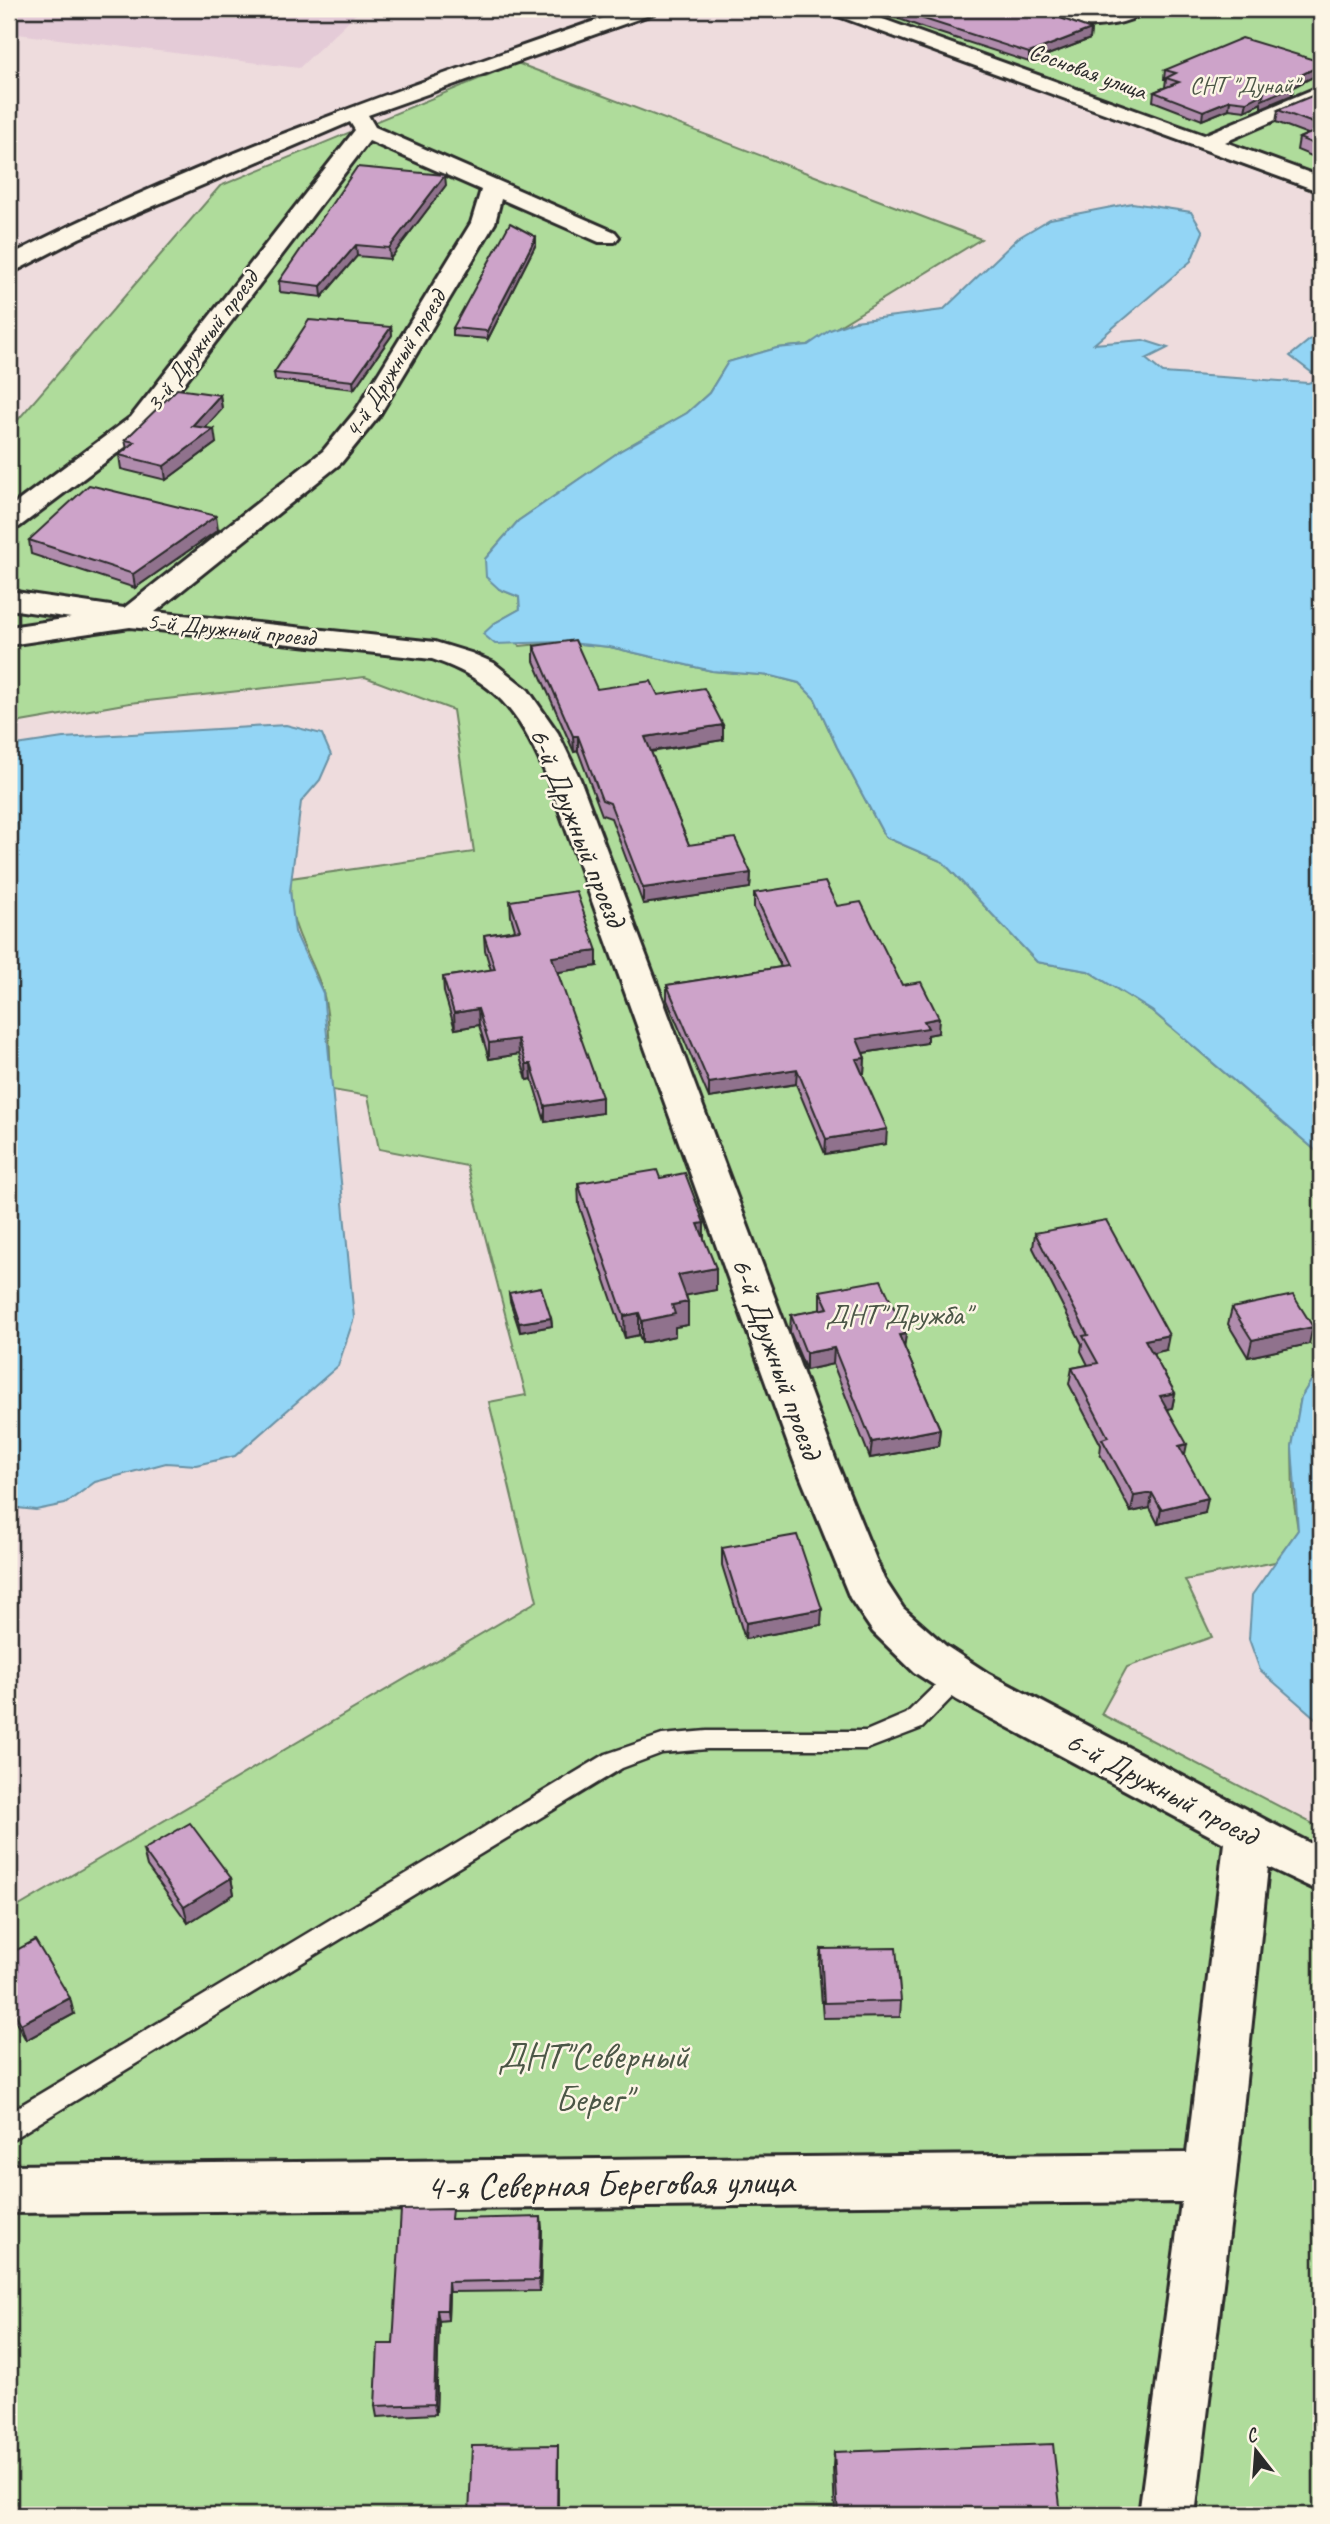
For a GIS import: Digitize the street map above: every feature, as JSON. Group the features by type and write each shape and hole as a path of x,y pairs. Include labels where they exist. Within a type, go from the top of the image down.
{"street":[{"path":"9,265 71,233 648,9"},
{"name":"Сосновая улица","path":"837,9 1321,185"},
{"path":"1038,9 1079,23 1116,18 1136,9"},
{"path":"1207,142 1318,96"},
{"path":"361,121 494,187 607,237"},
{"name":"3-й Дружный проезд","path":"9,521 140,423 337,164 361,121"},
{"name":"4-й Дружный проезд","path":"130,618 332,457 350,439 483,223 494,187"},
{"name":"5-й Дружный проезд","path":"9,600 130,618 403,647 454,656"},
{"path":"9,636 130,618"},
{"name":"6-й Дружный проезд","path":"454,656 498,678 517,694 545,731 815,1461 865,1586 888,1620 930,1659 958,1678 1321,1872"},
{"path":"1167,2515 1210,2177 1248,1834"},
{"name":"4-я Северная Береговая улица","path":"9,2189 1210,2177"}],"lane":[{"path":"9,2129 32,2112 614,1761 663,1744 706,1740 867,1740 914,1721 958,1678"}],"shaded area":[{"path":"9,9 361,9 299,68 9,33"}],"green space":[{"name":"СНТ \"Дунай\"","path":"819,9 1321,9 1321,194"},
{"path":"517,63 981,239 808,345 777,348 728,362 709,393 687,413 620,451 518,521 485,559 499,589 519,597 520,609 495,623 520,646 560,642 610,647 712,671 772,676 799,683 815,699 885,837 943,862 1037,962 1088,971 1152,1011 1321,1155 1321,1365 1301,1397 1292,1447 1293,1496 1298,1530 1275,1562 1185,1580 1212,1637 1127,1667 1101,1714 1321,1828 1321,2515 9,2515 9,1912 537,1601 489,1402 526,1395 467,1166 379,1149 368,1096 332,1090 326,1004 318,977 300,938 290,896 291,878 474,852 453,710 365,677 130,703 9,724 9,430 220,186"}],"water":[{"path":"1132,203 1191,212 1203,232 1191,261 1094,344 1143,340 1168,348 1146,359 1163,373 1308,383 1320,379 1290,356 1312,338 1321,338 1321,1155 1152,1011 1088,971 1037,962 943,862 885,837 815,699 799,683 772,676 712,671 610,647 560,642 495,644 483,634 495,623 520,609 519,597 499,589 486,577 485,559 518,521 620,451 687,413 709,393 728,362 777,348 808,345 830,330 855,321 943,310 1018,238 1050,219"},
{"path":"286,725 322,734 331,755 320,780 301,802 290,891 295,932 323,993 354,1318 338,1366 235,1456 196,1465 166,1463 95,1482 65,1504 36,1510 9,1507 9,746 63,738"},
{"path":"1321,1365 1321,1723 1260,1670 1249,1639 1252,1595 1298,1530 1292,1447 1301,1397"}],"building":[{"path":"897,9 1035,9 1091,29 1029,53"},
{"path":"1242,38 1321,62 1321,65 1285,83 1294,86 1262,100 1264,93 1247,102 1230,100 1203,111 1154,92 1179,82 1166,78 1176,73 1165,70"},
{"path":"1319,93 1321,126 1278,110"},
{"path":"1321,129 1321,147 1299,138"},
{"path":"357,167 445,175 389,248 356,245 321,286 279,281"},
{"path":"510,223 536,237 487,331 453,328"},
{"path":"309,320 391,327 353,381 274,373"},
{"path":"177,389 220,395 192,426 214,429 164,466 119,455 135,442 125,440"},
{"path":"89,485 216,516 133,574 29,540"},
{"path":"575,640 597,689 651,681 658,695 704,688 723,725 645,737 689,845 735,838 751,873 643,888 610,803 602,800 578,736 573,736 534,646"},
{"path":"825,882 837,906 861,902 902,985 921,982 939,1018 924,1021 928,1028 857,1039 865,1058 856,1059 887,1129 826,1139 797,1069 709,1083 667,985 788,966 754,893"},
{"path":"576,891 597,951 552,957 602,1097 545,1106 531,1064 526,1064 518,1039 489,1043 478,1009 454,1013 443,977 495,969 484,935 520,930 510,901"},
{"path":"657,1170 660,1178 685,1173 704,1223 698,1224 716,1268 678,1275 688,1302 672,1305 675,1314 642,1321 639,1313 624,1316 578,1183"},
{"path":"1106,1220 1169,1335 1145,1340 1175,1393 1160,1396 1187,1444 1179,1446 1208,1498 1161,1509 1152,1493 1134,1496 1102,1439 1108,1437 1072,1368 1098,1363 1083,1336 1088,1335 1035,1233"},
{"path":"881,1280 906,1334 899,1335 940,1429 872,1442 834,1348 806,1353 791,1315 828,1308 820,1291"},
{"path":"541,1287 551,1318 519,1323 509,1293"},
{"path":"1293,1295 1313,1327 1252,1340 1232,1308"},
{"path":"797,1535 822,1609 746,1623 722,1548"},
{"path":"190,1823 231,1878 184,1907 143,1850"},
{"path":"35,1940 70,1998 21,2024 9,2003 9,1954"},
{"path":"896,1948 901,2001 824,2003 821,1949"},
{"path":"452,2209 451,2219 541,2217 539,2280 448,2282 447,2310 437,2310 434,2404 375,2406 378,2344 393,2344 401,2210"},
{"path":"1053,2444 1061,2515 838,2515 834,2452"},
{"path":"558,2445 557,2515 469,2515 472,2446"}],"park label":[{"name":"ДНТ\"Дружба\"","path":"898,1314"},
{"name":"ДНТ\"Северный Берег\"","path":"593,2076"}]}
